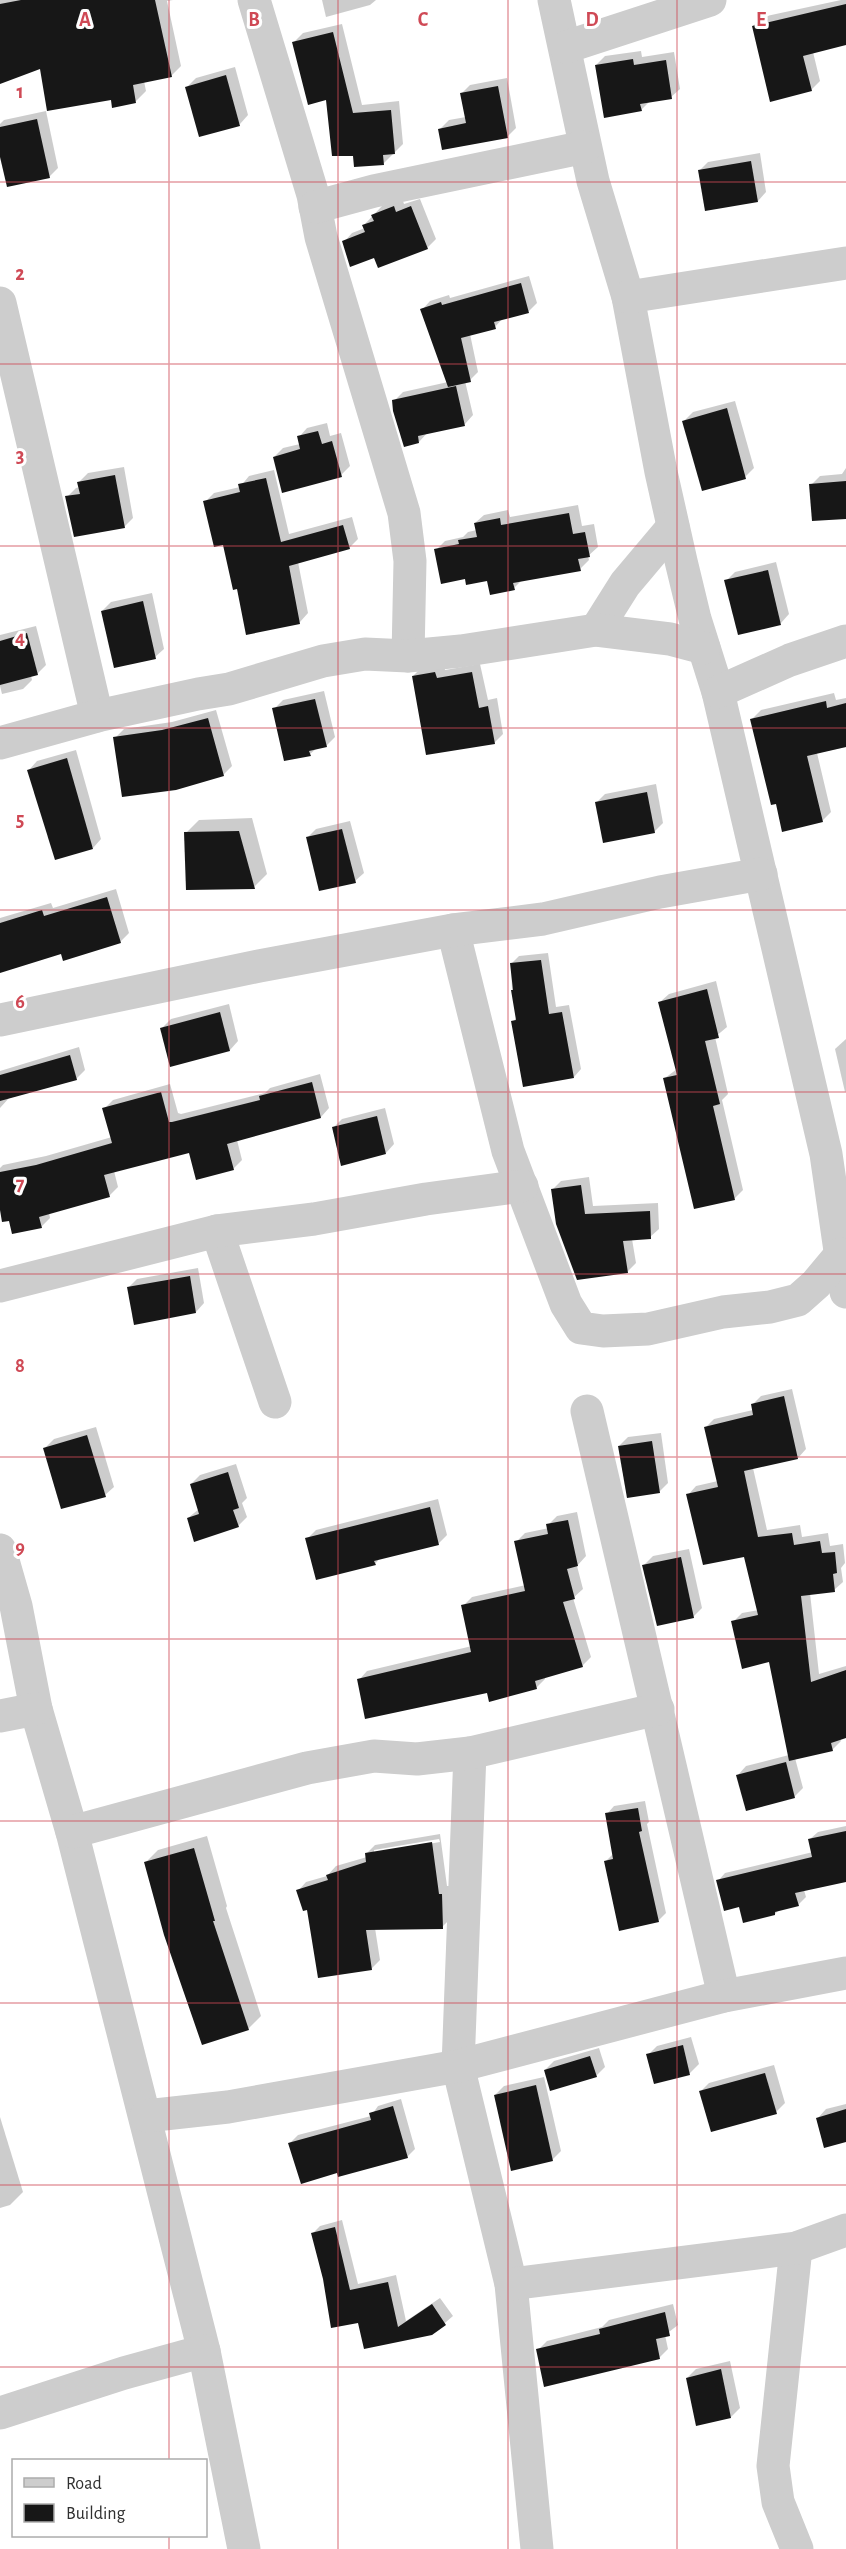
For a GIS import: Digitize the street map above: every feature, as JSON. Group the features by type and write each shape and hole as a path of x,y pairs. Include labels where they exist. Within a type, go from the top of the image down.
{"street":[{"path":"255,0 315,207 321,237 404,513 410,570 408,656"},
{"path":"554,0 566,47 585,147 628,297 673,527 704,648 718,692 761,874 836,1153 841,1254 846,1292"},
{"path":"566,47 710,0"},
{"path":"315,207 374,191 585,147"},
{"path":"628,297 846,263"},
{"path":"0,303 97,716"},
{"path":"596,630 625,584 673,527"},
{"path":"0,744 97,716 229,689 323,661 365,654 408,656 461,651 596,630 670,639 704,648"},
{"path":"718,692 790,660 846,640"},
{"path":"0,1020 259,966 453,930 543,919 660,892 761,874"},
{"path":"453,930 508,1150 566,1304 581,1328 603,1331 648,1329 723,1312 770,1307 798,1300 816,1284 841,1254"},
{"path":"0,1286 217,1231 314,1219 426,1199 522,1186"},
{"path":"217,1231 275,1402"},
{"path":"587,1411 724,1996"},
{"path":"0,1550 16,1606 36,1709 72,1832 204,2351 244,2549"},
{"path":"0,1716 36,1709"},
{"path":"72,1832 307,1768 374,1756 417,1759 470,1753 658,1710"},
{"path":"470,1753 458,2066 511,2284 537,2549"},
{"path":"146,2116 228,2107 458,2066 724,1996 846,1973"},
{"path":"511,2284 796,2248 846,2230"},
{"path":"796,2248 772,2466 778,2502 797,2549"},
{"path":"0,2413 124,2373 204,2351"}],"building":[{"path":"21,0 155,0 172,77 133,85 136,103 112,108 111,100 47,111 40,69 0,84 0,4"},
{"path":"846,4 846,45 803,56 812,91 770,102 752,26"},
{"path":"333,32 353,113 391,110 395,154 383,155 384,165 354,167 353,156 332,156 326,100 308,105 292,42"},
{"path":"633,59 634,65 666,60 672,99 640,104 642,111 604,118 595,65"},
{"path":"226,75 240,126 199,137 185,87"},
{"path":"498,86 508,138 442,150 438,129 466,123 460,93"},
{"path":"37,119 50,178 7,187 0,157 0,127"},
{"path":"751,161 758,202 705,211 698,170"},
{"path":"394,206 396,212 411,206 428,249 378,268 374,258 350,267 342,241 365,232 362,225 374,221 371,215"},
{"path":"521,283 529,313 494,322 496,329 461,338 471,382 448,387 420,309"},
{"path":"456,386 465,426 418,436 419,443 404,447 392,400"},
{"path":"727,408 746,479 702,491 682,421"},
{"path":"318,431 322,444 332,441 342,477 282,493 273,457 300,449 297,436"},
{"path":"115,475 125,528 74,537 65,496 80,494 77,482"},
{"path":"266,478 281,542 343,525 350,549 289,566 300,624 246,635 237,589 233,590 223,545 214,547 203,501 240,492 238,484"},
{"path":"846,481 846,519 812,521 809,484"},
{"path":"569,513 573,534 585,532 590,557 578,559 581,571 513,583 515,590 490,595 487,581 466,585 465,579 441,584 434,549 459,544 458,540 477,537 474,523 500,518 501,525"},
{"path":"768,570 781,625 738,635 724,580"},
{"path":"143,601 156,659 114,668 101,611"},
{"path":"27,633 38,675 0,685 0,641"},
{"path":"435,672 437,678 472,672 479,708 488,706 495,744 426,755 412,676"},
{"path":"315,699 327,747 309,751 311,756 284,761 272,708"},
{"path":"826,701 827,708 846,703 846,747 807,756 823,822 782,832 776,804 771,805 750,719"},
{"path":"208,718 224,776 176,790 122,797 113,737 162,730"},
{"path":"67,758 93,849 55,860 27,770"},
{"path":"647,792 655,833 603,843 595,802"},
{"path":"342,829 356,883 319,891 306,837"},
{"path":"239,831 255,889 186,890 184,832"},
{"path":"107,897 121,943 63,961 61,954 0,973 0,923 42,910 44,916"},
{"path":"541,960 549,1014 562,1012 574,1078 523,1087 511,1021 516,1020 511,990 513,990 510,963"},
{"path":"707,989 719,1038 705,1041 720,1104 713,1106 735,1200 694,1209 663,1078 677,1075 658,1002"},
{"path":"220,1012 230,1051 170,1067 160,1028"},
{"path":"70,1055 77,1080 0,1101 0,1075"},
{"path":"312,1082 321,1118 227,1144 234,1170 196,1180 189,1153 104,1175 110,1197 39,1217 42,1228 12,1234 9,1221 2,1222 0,1172 36,1165 112,1143 102,1108 161,1092 169,1122 172,1122 260,1100 259,1096"},
{"path":"377,1116 386,1154 341,1166 332,1127"},
{"path":"581,1185 585,1214 650,1211 651,1239 623,1241 628,1273 577,1280 556,1224 551,1189"},
{"path":"190,1276 196,1313 134,1325 127,1287"},
{"path":"784,1396 798,1459 744,1471 758,1537 792,1533 794,1545 820,1541 822,1553 835,1552 837,1573 833,1574 835,1592 801,1596 811,1682 846,1670 846,1738 831,1743 833,1751 789,1761 769,1662 742,1669 731,1621 758,1615 744,1557 703,1565 686,1494 718,1487 704,1427 753,1415 751,1404"},
{"path":"87,1435 106,1497 61,1509 43,1448"},
{"path":"652,1441 660,1493 627,1498 618,1446"},
{"path":"228,1472 239,1508 233,1510 239,1527 194,1542 187,1518 199,1514 190,1484"},
{"path":"430,1507 439,1545 374,1561 376,1565 316,1580 305,1538"},
{"path":"568,1520 578,1566 567,1569 575,1599 563,1602 583,1667 535,1681 537,1689 489,1702 487,1693 365,1719 357,1679 471,1652 461,1605 525,1591 514,1541 548,1534 546,1524"},
{"path":"681,1557 694,1618 657,1626 642,1565"},
{"path":"786,1762 795,1798 746,1811 736,1775"},
{"path":"638,1808 642,1831 639,1832 659,1922 619,1931 604,1861 613,1859 605,1813"},
{"path":"846,1831 846,1882 795,1893 799,1906 743,1923 739,1907 724,1911 716,1880 812,1857 808,1839"},
{"path":"432,1842 439,1894 442,1894 443,1929 366,1930 372,1970 318,1978 307,1910 303,1911 296,1890 328,1880 326,1875 366,1862 365,1853"},
{"path":"194,1848 215,1921 213,1921 249,2030 202,2045 164,1935 144,1862"},
{"path":"683,2045 690,2075 654,2084 646,2054"},
{"path":"590,2056 597,2077 550,2091 544,2070"},
{"path":"765,2073 777,2114 711,2132 699,2091"},
{"path":"536,2085 553,2161 511,2171 494,2095"},
{"path":"393,2106 408,2158 338,2177 337,2173 301,2184 288,2143 371,2120 369,2113"},
{"path":"846,2109 846,2142 824,2148 816,2118"},
{"path":"335,2227 350,2290 388,2282 398,2327 432,2304 446,2325 432,2335 364,2349 358,2323 331,2328 323,2279 311,2233"},
{"path":"665,2312 670,2336 656,2339 660,2359 544,2387 536,2349 600,2334 599,2329"},
{"path":"721,2369 731,2418 696,2426 686,2378"}]}
